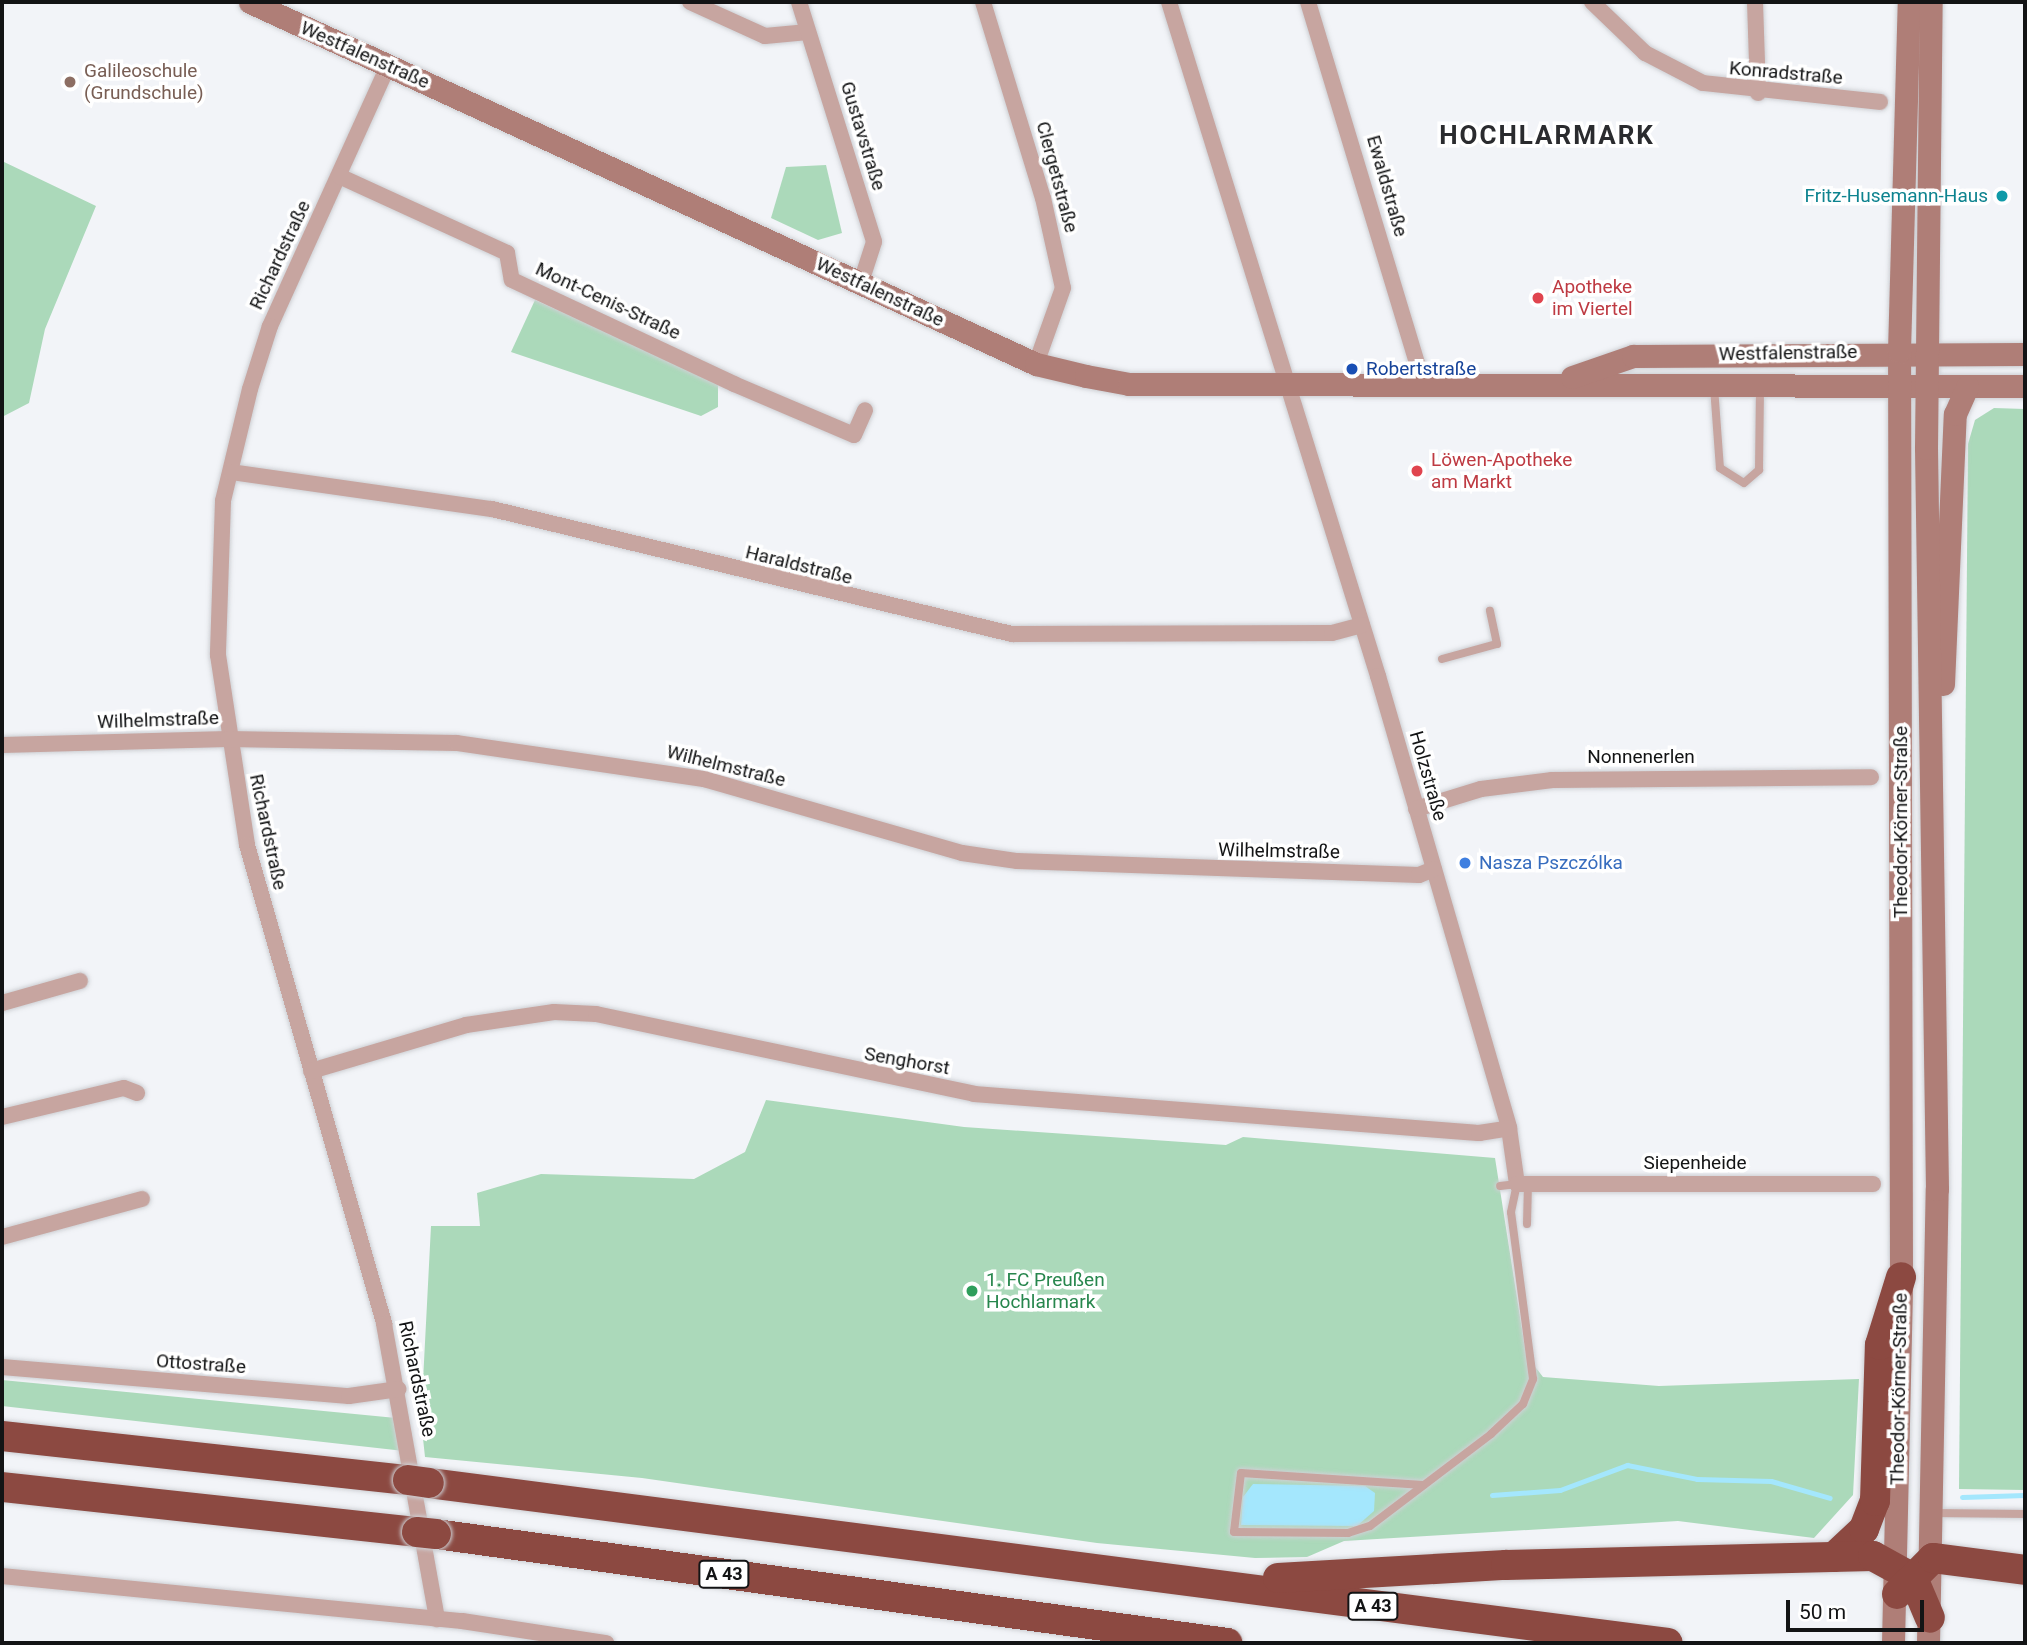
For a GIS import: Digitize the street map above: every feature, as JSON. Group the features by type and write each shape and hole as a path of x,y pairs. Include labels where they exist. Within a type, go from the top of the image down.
{"highway":[{"path":"1835,1557 1864,1529 1875,1501 1880,1345 1901,1277"},
{"name":"A 43","path":"2,1436 419,1481 1668,1643"},
{"name":"A 43","path":"2,1487 427,1533 987,1613 1228,1643"},
{"path":"1078,1566 1102,1555 1299,1579 1506,1564 1873,1556 1910,1574 2025,1570"},
{"path":"1910,1574 1929,1630"},
{"path":"987,1613 1094,1643"}],"main road":[{"name":"Westfalenstraße","path":"250,2 1036,364 1129,384 2025,386"},
{"name":"Theodor-Körner-Straße","path":"1909,2 1899,386 1901,1277 1910,1574"},
{"name":"Theodor-Körner-Straße","path":"1893,1643 1910,1574 1934,1513 1933,761 1926,387 1931,2"},
{"name":"Westfalenstraße","path":"1556,383 1633,356 1899,351 2025,354"},
{"name":"Theodor-Körner-Straße","path":"1933,761 1951,601 1955,414 1967,387"}],"street":[{"path":"690,2 765,36 808,32"},
{"name":"Gustavstraße","path":"799,2 874,242 861,282"},
{"name":"Clergetstraße","path":"983,2 1043,198 1063,288 1036,364"},
{"path":"1169,2 1287,384"},
{"name":"Ewaldstraße","path":"1308,2 1423,384"},
{"name":"Konradstraße","path":"1592,2 1621,34 1679,73 1758,93 1880,102"},
{"path":"1755,2 1758,93"},
{"name":"Richardstraße","path":"388,66 270,326 230,471 219,575 228,738 247,845 399,1389 438,1619"},
{"name":"Mont-Cenis-Straße","path":"339,176 506,253 512,280 734,384 854,435 865,410"},
{"name":"Holzstraße","path":"1287,384 1434,869 1523,1184"},
{"name":"Haraldstraße","path":"230,471 492,509 1012,634 1059,639 1332,633 1362,625"},
{"name":"Wilhelmstraße","path":"2,745 228,738 457,743 568,755 704,779 962,853 1017,861 1419,875 1434,869"},
{"name":"Nonnenerlen","path":"1416,809 1481,789 1552,780 1871,777"},
{"path":"2,1003 80,981"},
{"name":"Senghorst","path":"311,1071 466,1026 554,1012 596,1014 974,1094 1479,1133 1509,1128"},
{"path":"2,1117 124,1088 137,1093"},
{"name":"Siepenheide","path":"1523,1184 1873,1184"},
{"path":"2,1237 142,1199"},
{"name":"Ottostraße","path":"2,1367 349,1396 399,1389"},
{"path":"2,1576 438,1619 606,1643"}],"lane":[{"path":"1714,384 1720,468 1744,483 1759,470 1760,384"},
{"path":"1442,660 1497,645 1490,611"},
{"path":"1500,1186 1523,1184"},
{"path":"1523,1184 1527,1223"},
{"path":"1423,1485 1241,1473 1234,1532 1348,1533 1370,1526 1423,1485 1523,1404 1534,1379 1511,1212 1523,1184"},
{"path":"1934,1513 2025,1514"}],"green space":[{"path":"2,161 96,206 45,329 29,403 2,417"},
{"path":"826,165 842,233 818,240 771,218 786,167"},
{"path":"535,300 706,377 718,385 718,407 701,416 511,352"},
{"path":"1994,408 2025,409 2025,1490 1959,1489 1968,444 1975,420"},
{"name":"1. FC Preußen Hochlarmark","path":"766,1100 964,1127 1226,1145 1243,1137 1495,1158 1526,1355 1543,1377 1659,1386 1859,1379 1853,1495 1814,1538 1678,1521 1344,1541 1307,1557 1255,1558 1097,1543 642,1478 425,1457 421,1420 431,1226 480,1226 477,1193 541,1174 694,1179 745,1152"},
{"path":"2,1380 396,1418 404,1451 2,1406"}],"water":[{"path":"1253,1484 1365,1486 1375,1493 1374,1511 1357,1526 1241,1525 1243,1497"}],"waterway":[{"path":"1492,1495 1560,1490 1627,1465 1697,1479 1771,1481 1830,1498"},
{"path":"1962,1497 2025,1495"}],"place":[{"name":"Galileoschule (Grundschule)","path":"70,82"},
{"name":"Fritz-Husemann-Haus","path":"2002,196"},
{"name":"Apotheke im Viertel","path":"1538,298"},
{"name":"Robertstraße","path":"1352,369"},
{"name":"Löwen-Apotheke am Markt","path":"1417,471"},
{"name":"Nasza Pszczólka","path":"1465,863"},
{"name":"1. FC Preußen Hochlarmark","path":"972,1291"}],"district":[{"name":"HOCHLARMARK","path":"1547,136"}]}
